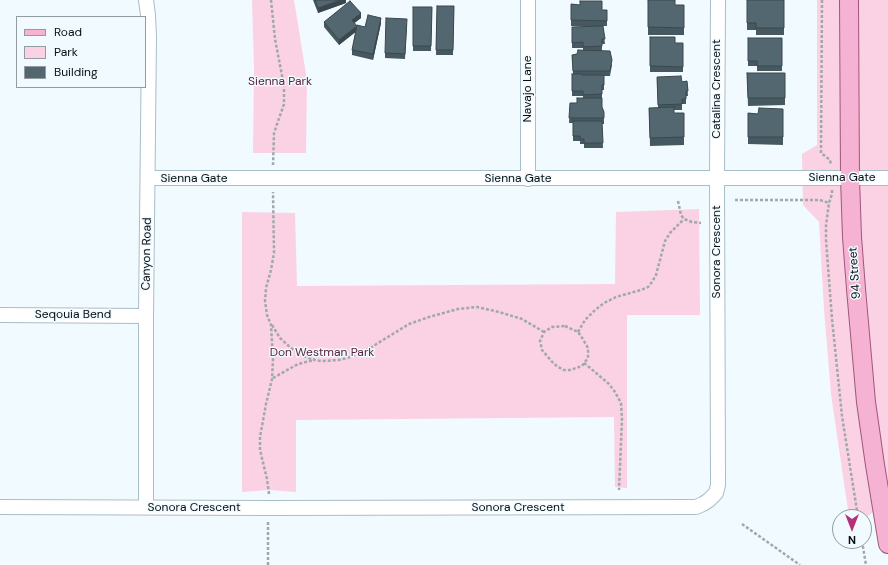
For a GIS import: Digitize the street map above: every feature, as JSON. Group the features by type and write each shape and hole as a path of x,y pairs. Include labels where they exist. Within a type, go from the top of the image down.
{"main road":[{"name":"94 Street","path":"849,0 850,178 852,237 866,402 888,544"}],"street":[{"name":"Canyon Road","path":"146,0 149,37 146,316 146,508"},
{"name":"Navajo Lane","path":"528,0 528,179"},
{"name":"Catalina Crescent","path":"717,178 718,0"},
{"name":"Sienna Gate","path":"148,178 888,178"},
{"name":"Sonora Crescent","path":"0,507 696,507 703,504 716,493 718,485 717,178"},
{"name":"Seqouia Bend","path":"0,315 146,316"}],"path":[{"path":"271,0 275,40 284,86 284,104 274,133 274,155"},
{"path":"822,0 822,153 830,160 832,178 832,194 829,203 826,240 842,416 857,509"},
{"path":"735,200 820,200 829,203"},
{"path":"678,201 681,215 684,219 701,223"},
{"path":"274,202 274,253 266,288 265,301 267,315 271,325 280,338 303,356 321,361 339,360 350,357 370,348 410,324 458,309 477,306 522,319 544,332"},
{"path":"578,332 585,320 604,303 616,297 648,287 656,275 665,241 670,233 684,219"},
{"path":"269,498 267,479 260,450 260,437 272,379 273,359 271,325"},
{"path":"565,326 578,332 582,336 588,348 588,358 582,366 570,370 563,370 554,364 542,350 540,341 544,332 552,327 565,326"},
{"path":"272,379 298,364 315,360"},
{"path":"584,363 609,384 621,403 622,419 619,490"},
{"path":"268,524 268,565"},
{"path":"742,524 800,565"},
{"path":"863,549 866,565"}],"green space":[{"name":"Sienna Park","path":"252,0 294,0 307,80 306,153 253,153 254,68"},
{"path":"817,0 888,0 888,499 872,513 872,509 848,509 831,394 819,222 803,205 802,154 817,145"},
{"name":"Don Westman Park","path":"699,209 700,315 627,315 627,488 615,487 614,417 296,420 296,492 269,490 242,492 242,212 295,213 297,286 615,284 616,212"}],"building":[{"path":"315,0 341,0 318,8"},
{"path":"648,0 675,0 675,5 684,5 684,28 648,27"},
{"path":"747,0 784,0 784,28 756,28 756,23 747,23"},
{"path":"350,1 361,13 352,20 357,26 339,40 324,22"},
{"path":"580,1 602,1 602,10 607,10 607,21 571,20 571,4 580,5"},
{"path":"437,6 454,6 453,50 436,50"},
{"path":"413,7 432,7 431,46 413,46"},
{"path":"368,15 381,18 373,54 352,50 357,25 365,27"},
{"path":"386,18 407,19 405,54 385,53"},
{"path":"603,26 605,39 602,39 602,46 583,47 583,42 572,43 572,27"},
{"path":"650,37 675,37 675,43 683,43 683,67 650,66"},
{"path":"748,38 782,38 782,66 757,66 757,61 748,61"},
{"path":"578,50 610,51 612,60 610,71 573,71 572,55 577,54"},
{"path":"747,73 785,73 785,98 748,98"},
{"path":"572,74 604,75 602,94 583,95 583,91 572,91"},
{"path":"681,76 682,82 687,81 688,91 686,91 686,99 682,99 682,104 658,105 657,77"},
{"path":"577,98 602,98 604,118 569,118 570,103 577,103"},
{"path":"674,107 674,113 684,113 684,137 650,138 649,108"},
{"path":"759,108 783,109 783,137 748,137 748,113 758,114"},
{"path":"573,121 602,121 603,143 584,143 584,139 580,139 580,136 573,136"}]}
